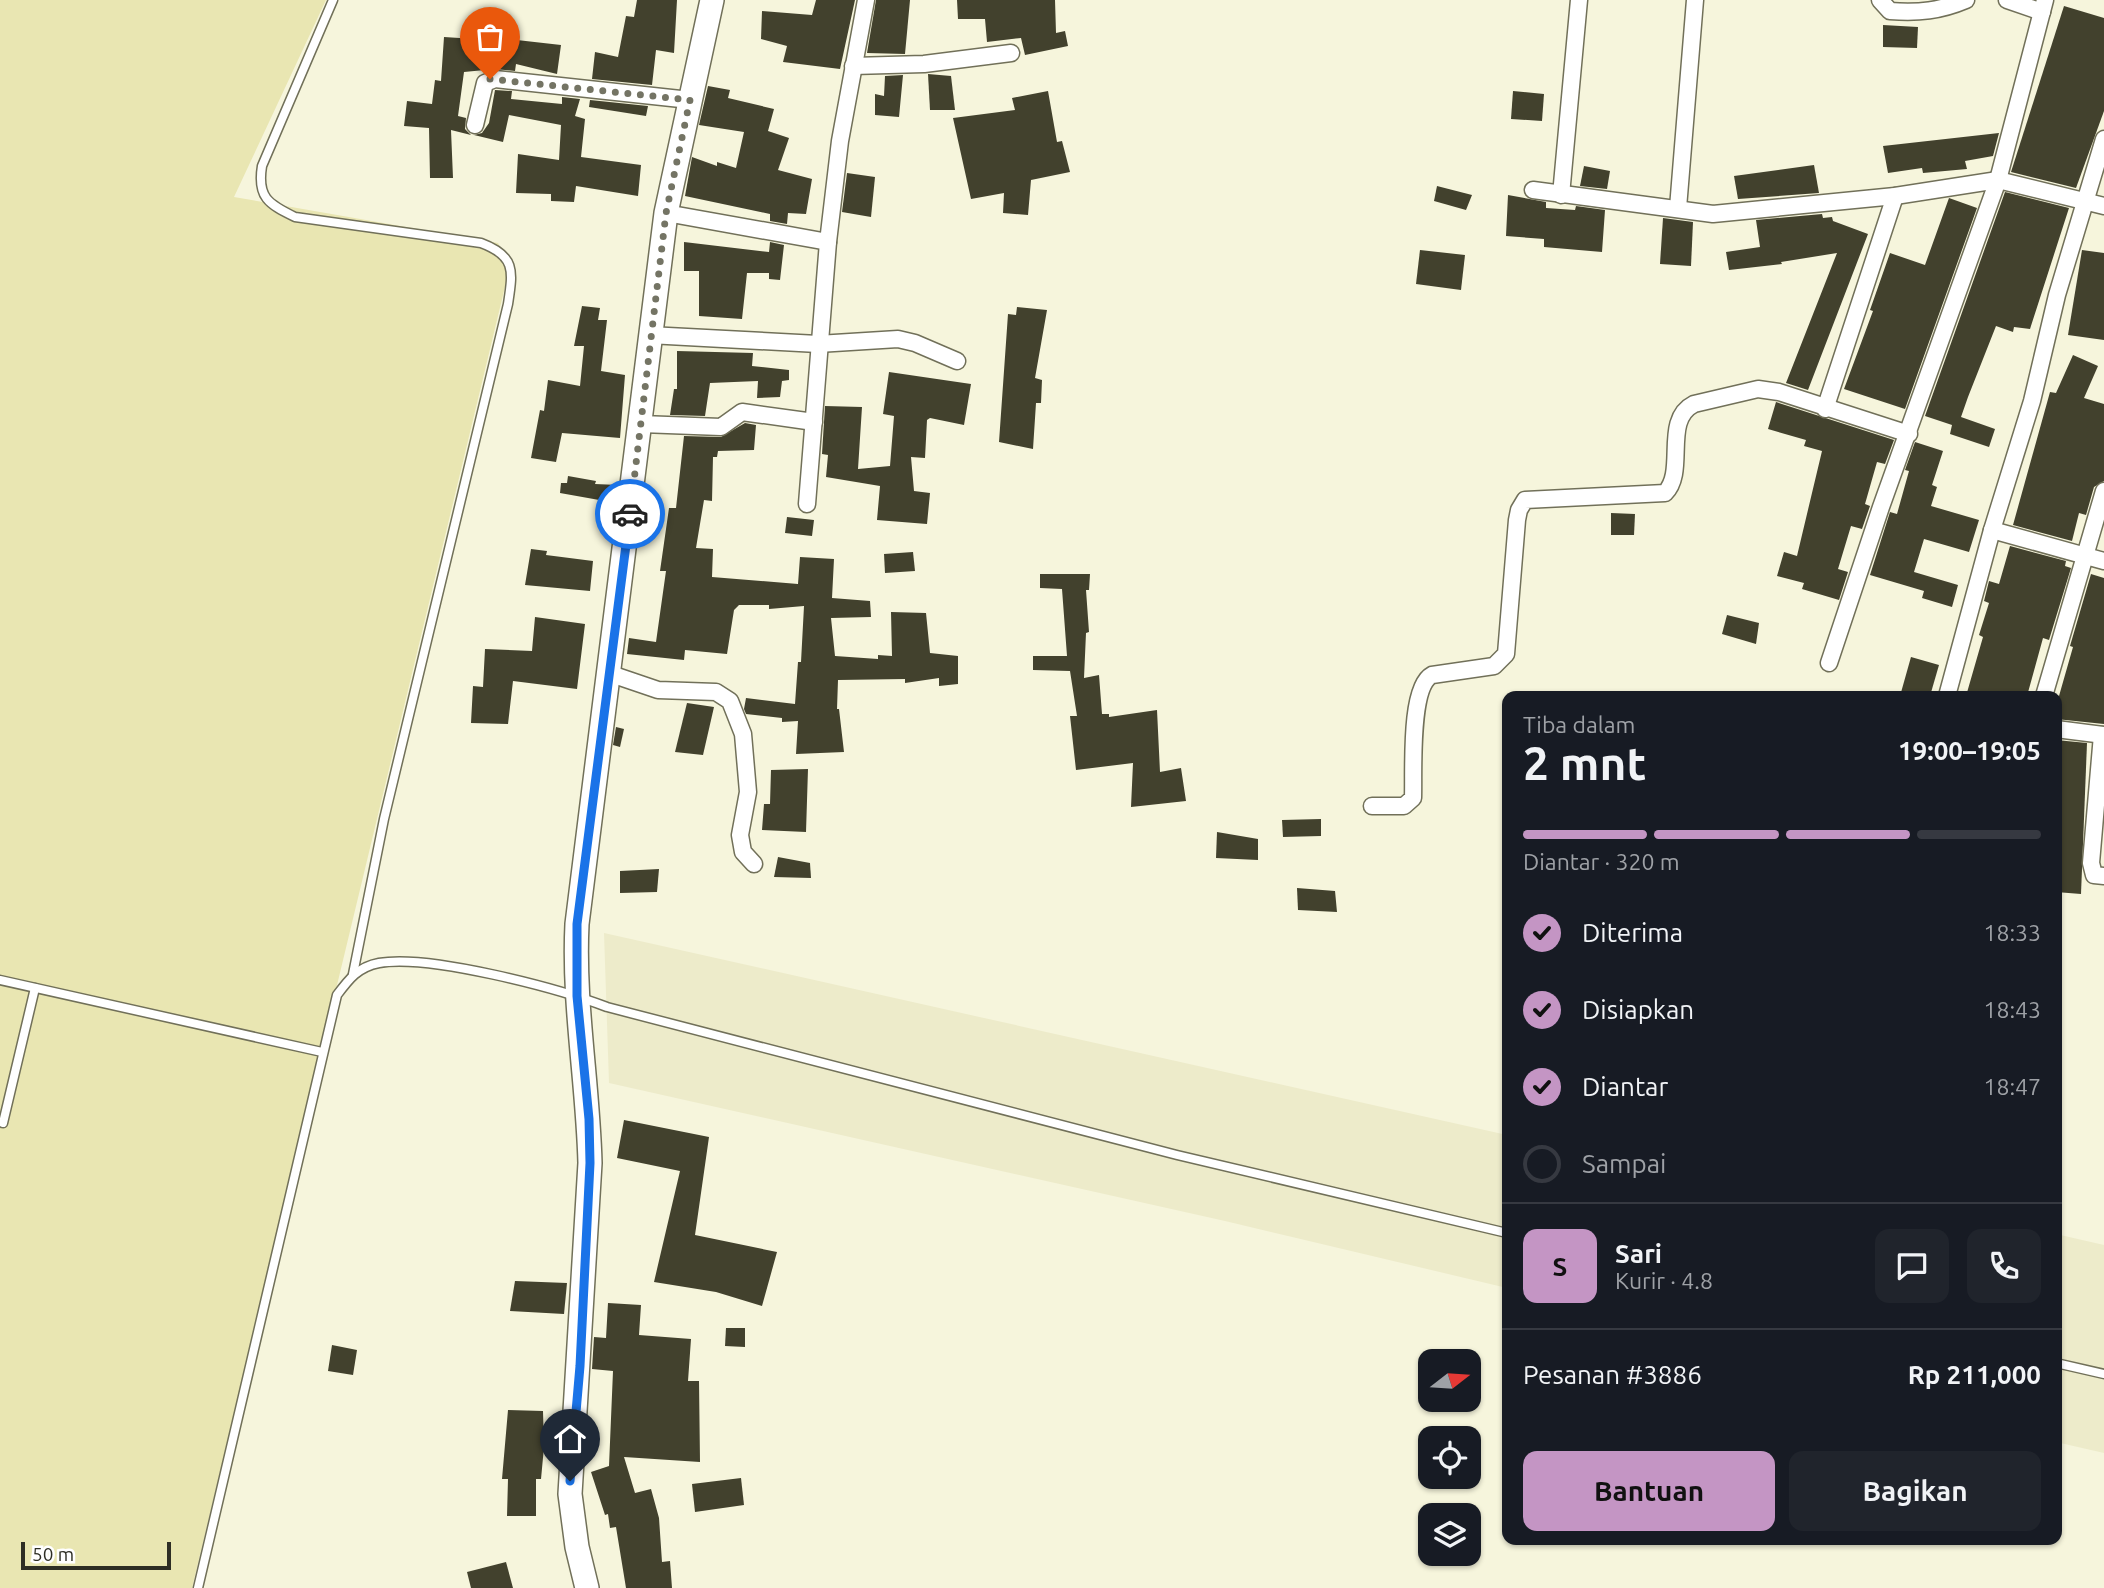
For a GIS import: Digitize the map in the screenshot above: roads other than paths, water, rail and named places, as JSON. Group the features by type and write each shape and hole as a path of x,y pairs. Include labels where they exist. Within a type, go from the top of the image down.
{"main road":[{"path":"587,1588 577,1546 570,1494 580,1366 590,1163 589,1119 577,996 577,924 666,213 712,0"}],"street":[{"path":"807,504 818,344 839,141 866,0"},
{"path":"1561,195 1579,0"},
{"path":"1678,208 1695,0"},
{"path":"1880,0 1890,11 1916,13 1937,11 1966,0"},
{"path":"1829,663 1881,507 1909,435 1998,180 2044,6 2007,0"},
{"path":"853,66 924,64 1011,53"},
{"path":"475,125 485,83 495,79 690,100"},
{"path":"1948,691 1992,530 2032,401 2054,306 2104,139"},
{"path":"1533,190 1713,214 1895,196 1998,180 2104,206"},
{"path":"1825,409 1895,196"},
{"path":"666,213 828,242"},
{"path":"649,335 818,344 898,339 915,342 957,361"},
{"path":"1372,806 1404,806 1413,798 1418,697 1425,679 1432,675 1494,666 1506,654 1517,520 1521,504 1532,498 1665,494 1671,485 1682,414 1694,404 1767,389 1909,435"},
{"path":"641,424 721,427 741,412 814,422"},
{"path":"2045,691 2104,491"},
{"path":"1992,530 2104,562"},
{"path":"608,673 659,690 716,692 730,701 743,734 748,792 740,835 743,852 754,864"},
{"path":"2062,730 2103,735 2091,863 2094,875 2104,876"}],"lane":[{"path":"198,1588 322,1052 337,995 353,974 384,820 508,304 512,277 509,260 498,249 481,243 295,217 275,207 264,196 259,185 262,166 333,0"},
{"path":"353,974 377,963 410,962 463,969 577,996 607,1007 1177,1155 1502,1232"},
{"path":"0,980 322,1052"},
{"path":"3,1123 36,988"},
{"path":"2062,1364 2104,1374"}]}
